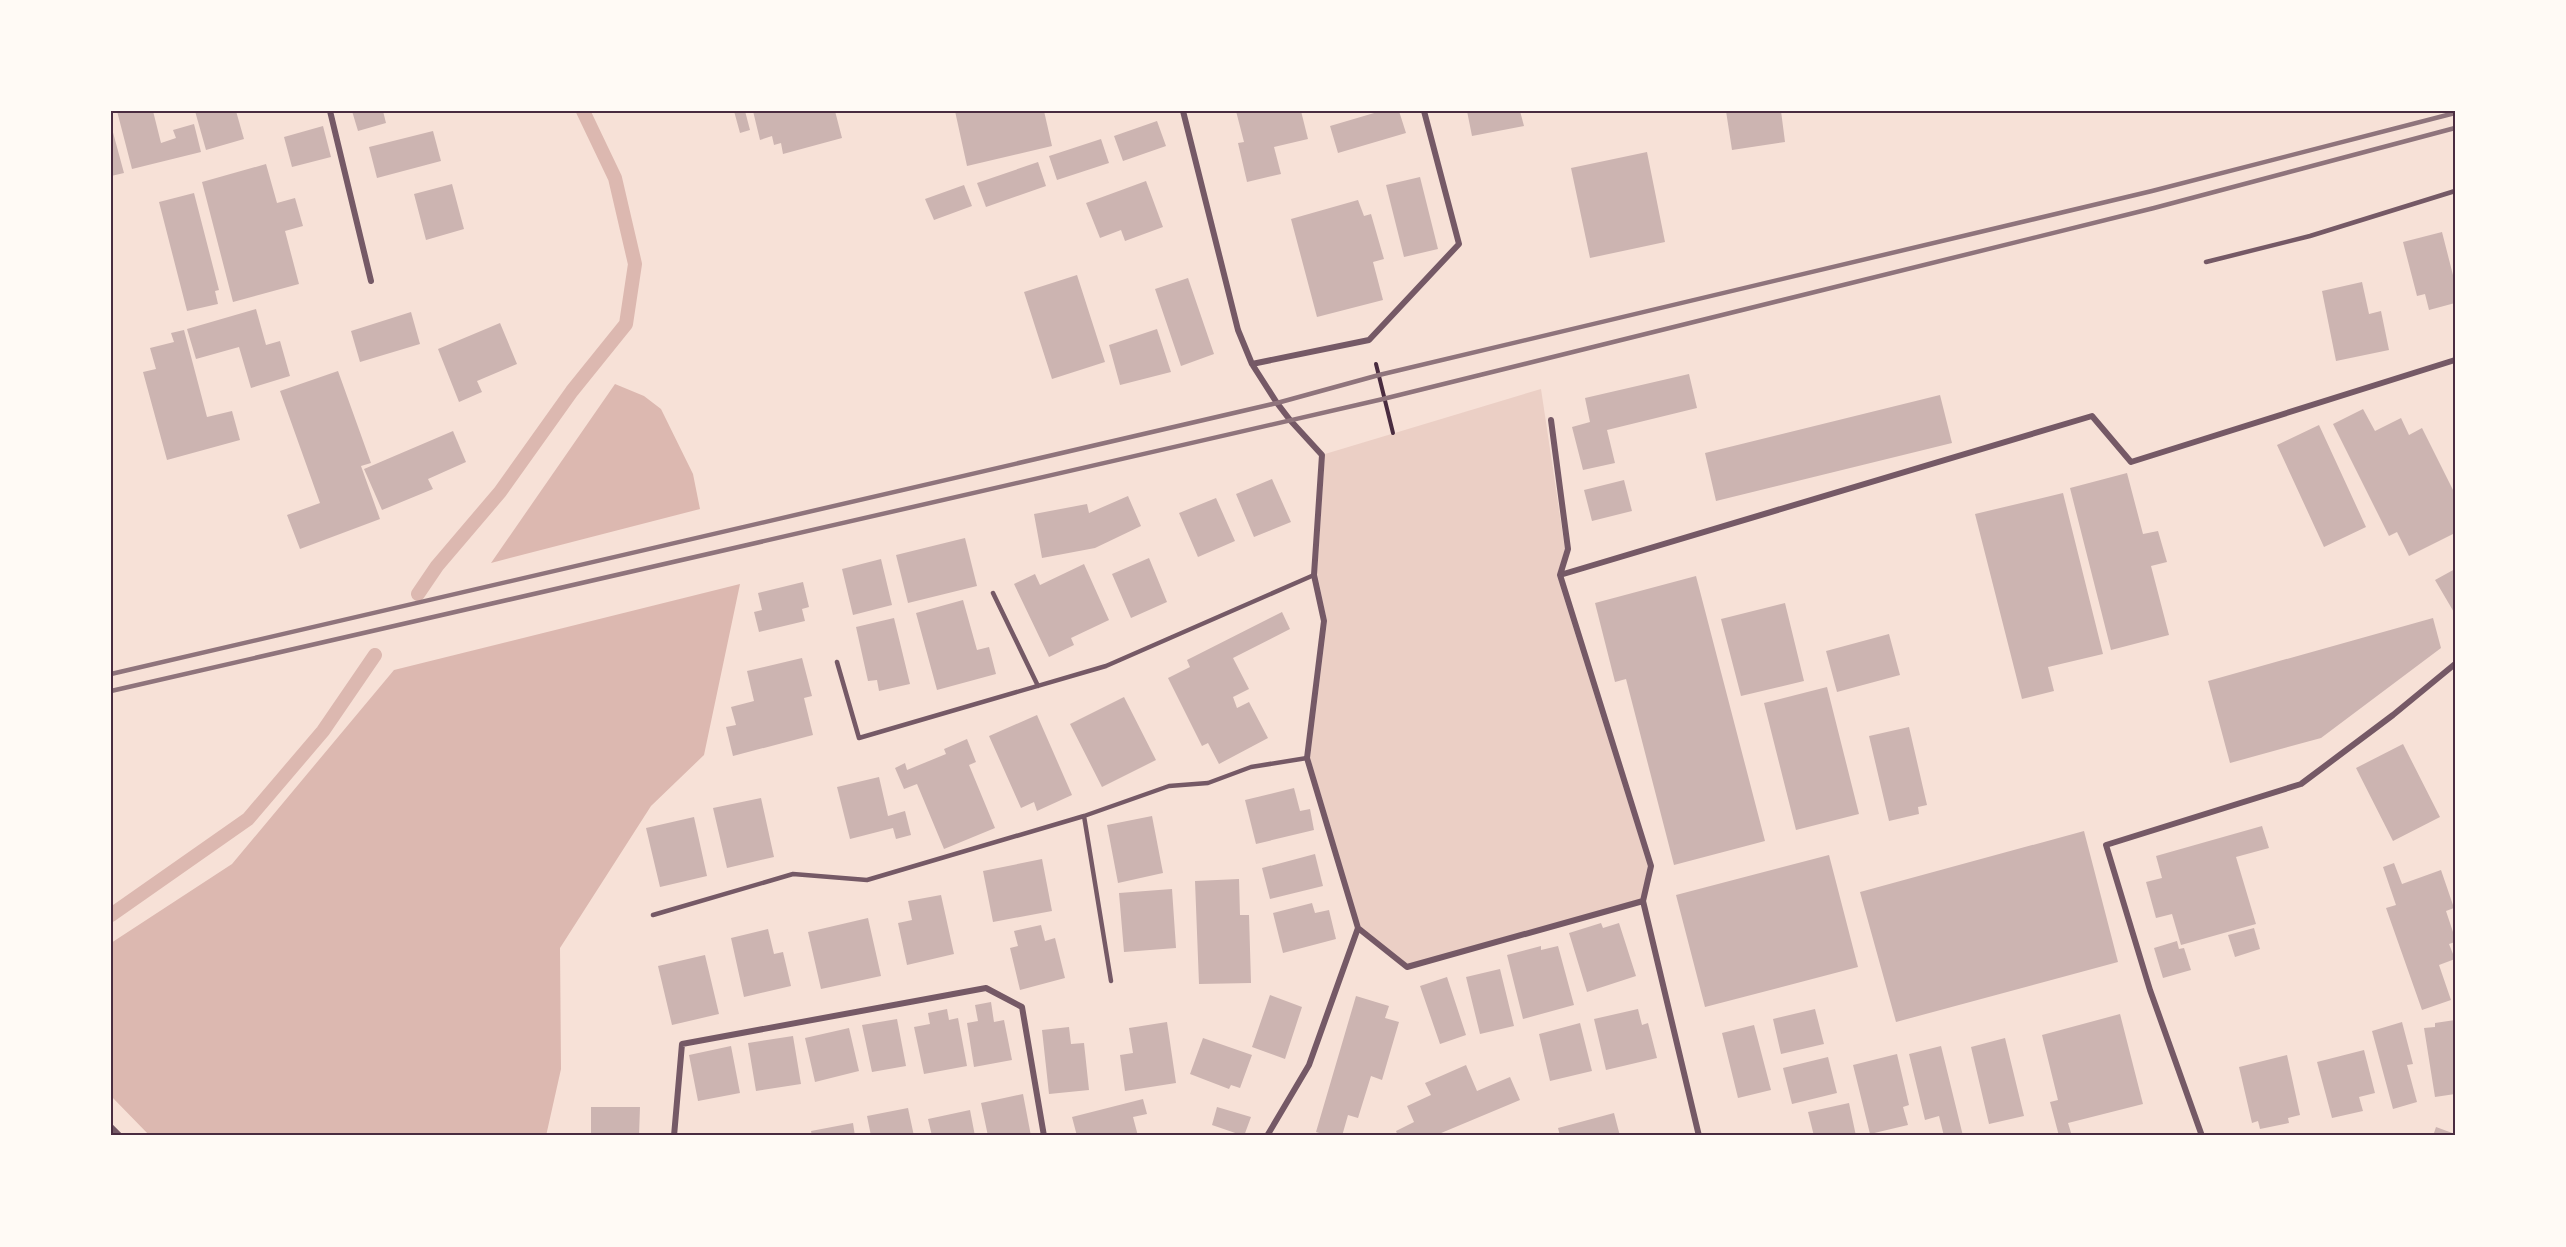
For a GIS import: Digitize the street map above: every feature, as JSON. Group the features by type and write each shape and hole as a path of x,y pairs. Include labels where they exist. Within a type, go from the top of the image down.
{"street":[{"path":"330,111 371,281"},
{"path":"1183,111 1238,330 1252,364 1290,420 1322,455 1314,575 1324,621 1307,758 1358,928 1407,967 1643,900"},
{"path":"1252,364 1369,340 1459,244 1424,111"},
{"path":"1560,575 2091,416 2131,462 2455,360"},
{"path":"1551,420 1568,549 1560,575 1651,866 1643,900 1699,1136"},
{"path":"2202,1136 2150,990 2106,845 2301,784 2393,715 2455,664"},
{"path":"1267,1136 1309,1065 1358,928"},
{"path":"674,1136 682,1044 986,988 1022,1007 1044,1136"},
{"path":"111,1127 120,1136"}],"lane":[{"path":"2206,262 2310,236 2455,191"},
{"path":"837,662 859,738 1106,666 1314,575"},
{"path":"993,593 1038,686"},
{"path":"653,915 793,874 867,880 1084,816 1169,786 1208,783 1251,766 1307,758"},
{"path":"1084,816 1111,981"}],"path":[{"path":"1369,340 1393,433"}],"shaded area":[{"path":"615,384 644,396 661,409 693,474 700,509 491,563"},
{"path":"1541,389 1565,549 1557,576 1648,866 1641,899 1408,965 1360,927 1310,758 1327,622 1317,573 1325,454"},
{"path":"740,584 704,755 651,806 560,948 561,1069 546,1136 150,1136 111,1096 111,943 232,864 394,670"}],"building":[{"path":"117,111 153,111 161,143 176,138 173,130 194,124 201,152 132,169"},
{"path":"195,111 236,111 244,139 206,150"},
{"path":"352,111 383,111 386,123 358,131"},
{"path":"734,111 745,111 750,130 740,133"},
{"path":"753,111 835,111 842,138 783,154 781,143 774,145 772,136 760,140"},
{"path":"955,111 1044,111 1052,146 967,166"},
{"path":"1236,111 1301,111 1308,139 1274,147 1281,174 1247,182 1238,143 1244,142"},
{"path":"1381,111 1399,111 1406,133 1338,153 1330,126"},
{"path":"1467,111 1520,111 1524,126 1472,136"},
{"path":"1726,111 1781,111 1785,142 1732,150"},
{"path":"1157,121 1166,146 1123,161 1114,136"},
{"path":"111,125 124,173 111,176"},
{"path":"323,126 331,157 292,167 284,137"},
{"path":"433,131 441,161 377,178 369,147"},
{"path":"1101,139 1109,163 1057,180 1049,156"},
{"path":"1647,152 1665,242 1590,258 1571,168"},
{"path":"1038,162 1046,186 986,207 977,183"},
{"path":"266,164 277,203 295,198 303,226 285,231 299,284 233,302 202,182"},
{"path":"1420,177 1438,249 1404,257 1386,185"},
{"path":"1146,181 1163,227 1125,241 1121,230 1100,238 1086,203"},
{"path":"452,184 464,229 426,240 414,194"},
{"path":"964,185 972,206 934,220 925,199"},
{"path":"194,193 219,290 215,291 218,304 187,311 159,202"},
{"path":"1358,200 1364,216 1371,214 1384,259 1373,262 1383,300 1317,317 1291,219"},
{"path":"2442,232 2455,283 2455,303 2429,310 2425,294 2417,296 2403,242"},
{"path":"1077,275 1105,362 1052,379 1024,292"},
{"path":"1188,278 1214,354 1181,366 1155,289"},
{"path":"2362,282 2369,314 2381,311 2389,350 2336,361 2322,291"},
{"path":"256,309 266,345 280,341 290,376 251,388 239,347 196,359 187,329"},
{"path":"411,312 420,344 360,362 351,331"},
{"path":"500,323 517,364 477,381 482,392 459,402 438,349"},
{"path":"1157,329 1171,372 1120,385 1109,345"},
{"path":"184,330 207,417 232,411 240,440 167,460 143,372 156,369 150,348 174,342 171,333"},
{"path":"338,371 371,463 361,466 380,519 300,549 287,515 320,503 280,391"},
{"path":"1689,374 1697,408 1607,430 1615,463 1583,470 1572,427 1590,422 1585,398"},
{"path":"1940,395 1952,443 1716,501 1705,453"},
{"path":"2363,409 2375,431 2401,418 2409,435 2422,428 2455,494 2455,533 2409,556 2397,532 2389,536 2333,424"},
{"path":"2319,425 2366,527 2324,547 2277,445"},
{"path":"453,431 466,462 428,479 433,489 382,510 364,469"},
{"path":"2127,473 2143,534 2158,531 2167,562 2151,566 2169,635 2111,650 2070,488"},
{"path":"1272,479 1291,522 1254,537 1236,494"},
{"path":"1624,480 1632,511 1592,521 1584,490"},
{"path":"2063,493 2103,654 2048,667 2054,691 2022,699 1975,514"},
{"path":"1128,496 1141,526 1095,548 1042,558 1034,514 1087,504 1089,513"},
{"path":"1216,498 1235,541 1198,557 1179,513"},
{"path":"965,538 977,586 908,603 896,555"},
{"path":"1149,558 1167,602 1131,618 1112,574"},
{"path":"881,559 892,605 853,615 842,569"},
{"path":"1084,564 1109,620 1071,638 1074,645 1049,657 1014,584 1035,574 1040,585"},
{"path":"2455,569 2455,614 2435,580"},
{"path":"1696,576 1765,841 1674,865 1626,679 1615,682 1595,603"},
{"path":"803,582 809,607 802,609 805,621 759,632 754,612 762,610 758,593"},
{"path":"963,600 977,650 989,647 996,674 937,690 916,613"},
{"path":"1785,603 1804,681 1741,696 1721,619"},
{"path":"1282,612 1290,629 1233,658 1249,689 1233,697 1237,708 1249,702 1268,738 1219,764 1208,743 1202,746 1168,678 1190,667 1187,660"},
{"path":"894,618 910,684 879,691 877,680 868,681 856,627"},
{"path":"2433,618 2441,648 2321,738 2230,763 2208,681"},
{"path":"1889,634 1900,675 1837,692 1826,651"},
{"path":"802,658 812,696 804,698 813,735 733,756 726,727 736,725 731,707 754,701 747,671"},
{"path":"1827,687 1859,814 1796,830 1764,703"},
{"path":"1124,697 1156,760 1102,787 1070,724"},
{"path":"1037,715 1072,795 1037,811 1034,802 1021,808 989,736"},
{"path":"1909,727 1927,805 1918,807 1919,814 1889,821 1869,736"},
{"path":"967,739 976,762 969,765 995,828 944,849 917,784 904,789 895,768 905,763 907,770 946,754 944,749"},
{"path":"2403,744 2440,817 2393,841 2356,768"},
{"path":"879,777 888,816 905,811 911,835 896,839 893,828 850,839 837,787"},
{"path":"1294,788 1300,811 1310,809 1314,830 1256,844 1245,800"},
{"path":"761,798 774,857 727,868 713,808"},
{"path":"1152,816 1163,873 1118,883 1107,825"},
{"path":"694,817 707,876 660,887 646,828"},
{"path":"2262,826 2269,848 2236,857 2256,924 2181,945 2172,914 2156,918 2146,882 2162,878 2156,856"},
{"path":"2084,831 2118,962 1896,1022 1860,892"},
{"path":"1315,854 1323,886 1270,899 1262,868"},
{"path":"1829,855 1858,967 1705,1007 1676,895"},
{"path":"1042,859 1052,911 993,922 983,871"},
{"path":"2394,863 2402,884 2441,870 2454,908 2446,911 2455,938 2455,942 2449,944 2455,959 2439,965 2451,1000 2422,1010 2386,908 2396,905 2383,867"},
{"path":"1239,879 1240,915 1249,915 1251,983 1199,984 1195,881"},
{"path":"1172,889 1176,948 1124,952 1119,893"},
{"path":"941,895 954,954 907,965 898,923 912,920 908,901"},
{"path":"1312,903 1315,913 1329,910 1336,939 1283,953 1273,913"},
{"path":"868,918 881,976 821,989 808,932"},
{"path":"1601,923 1603,928 1619,923 1636,976 1587,992 1569,933"},
{"path":"1041,925 1045,941 1055,938 1065,978 1020,990 1010,948 1018,946 1014,931"},
{"path":"2254,928 2260,949 2235,957 2228,935"},
{"path":"768,929 774,954 783,952 791,986 744,997 731,938"},
{"path":"2177,941 2179,949 2184,948 2191,970 2163,978 2154,948"},
{"path":"1541,946 1541,950 1558,946 1574,1005 1523,1019 1507,955"},
{"path":"705,955 719,1014 672,1025 658,966"},
{"path":"1500,969 1514,1026 1480,1034 1466,977"},
{"path":"1447,977 1466,1035 1440,1044 1420,986"},
{"path":"1270,995 1302,1007 1285,1059 1252,1047"},
{"path":"1356,996 1389,1006 1385,1018 1399,1022 1382,1080 1371,1076 1358,1118 1348,1115 1342,1136 1329,1136 1316,1132"},
{"path":"991,1002 994,1022 1004,1020 1012,1060 974,1067 967,1023 978,1021 975,1005"},
{"path":"947,1009 949,1020 958,1018 967,1066 924,1074 914,1027 930,1024 928,1013"},
{"path":"1638,1009 1642,1025 1648,1023 1657,1058 1606,1070 1594,1019"},
{"path":"1815,1009 1824,1044 1781,1054 1773,1019"},
{"path":"2120,1014 2143,1104 2068,1123 2072,1136 2059,1136 2050,1102 2058,1100 2042,1035"},
{"path":"897,1019 906,1066 872,1072 862,1025"},
{"path":"2455,1020 2455,1094 2435,1097 2424,1028 2435,1027 2435,1023"},
{"path":"1167,1022 1176,1083 1125,1091 1120,1055 1133,1053 1129,1028"},
{"path":"2402,1022 2413,1064 2407,1065 2417,1102 2393,1109 2372,1031"},
{"path":"1580,1023 1592,1071 1550,1081 1539,1034"},
{"path":"1754,1025 1771,1090 1738,1098 1722,1033"},
{"path":"1069,1027 1071,1044 1084,1043 1089,1090 1049,1094 1042,1030"},
{"path":"849,1028 859,1071 815,1082 805,1038"},
{"path":"793,1036 801,1084 756,1091 748,1043"},
{"path":"1203,1038 1252,1055 1240,1088 1231,1085 1229,1089 1190,1074"},
{"path":"2005,1038 2024,1116 1989,1124 1971,1047"},
{"path":"731,1046 740,1093 698,1101 689,1055"},
{"path":"1941,1046 1963,1136 1944,1136 1939,1116 1925,1120 1909,1054"},
{"path":"2364,1050 2375,1093 2359,1097 2363,1111 2332,1118 2317,1062"},
{"path":"1897,1054 1909,1105 1903,1107 1908,1125 1870,1134 1853,1065"},
{"path":"2287,1055 2300,1115 2288,1118 2289,1123 2260,1129 2258,1121 2252,1123 2239,1067"},
{"path":"1828,1057 1837,1093 1792,1104 1783,1068"},
{"path":"1466,1065 1477,1091 1510,1077 1520,1100 1434,1136 1398,1136 1396,1131 1414,1122 1407,1106 1431,1095 1425,1083"},
{"path":"1023,1094 1031,1136 988,1136 981,1103"},
{"path":"1143,1099 1147,1114 1133,1117 1138,1136 1077,1136 1072,1117"},
{"path":"1849,1103 1856,1136 1814,1136 1808,1112"},
{"path":"591,1107 640,1107 639,1136 591,1136"},
{"path":"1217,1107 1251,1117 1244,1136 1212,1125"},
{"path":"908,1108 914,1136 871,1136 867,1116"},
{"path":"970,1110 975,1136 932,1136 928,1119"},
{"path":"1614,1113 1620,1136 1560,1136 1558,1128"},
{"path":"853,1123 855,1136 812,1136 811,1131"},
{"path":"2436,1127 2455,1134 2455,1136 2433,1136"}],"waterway":[{"path":"418,594 437,566 500,492 572,391 626,324 635,264 615,178 583,111"},
{"path":"111,915 248,819 323,731 375,655"}],"railway":[{"path":"111,674 1277,403 1379,375 2152,191 2455,113"},
{"path":"111,691 1383,399 2154,208 2455,128"}]}
